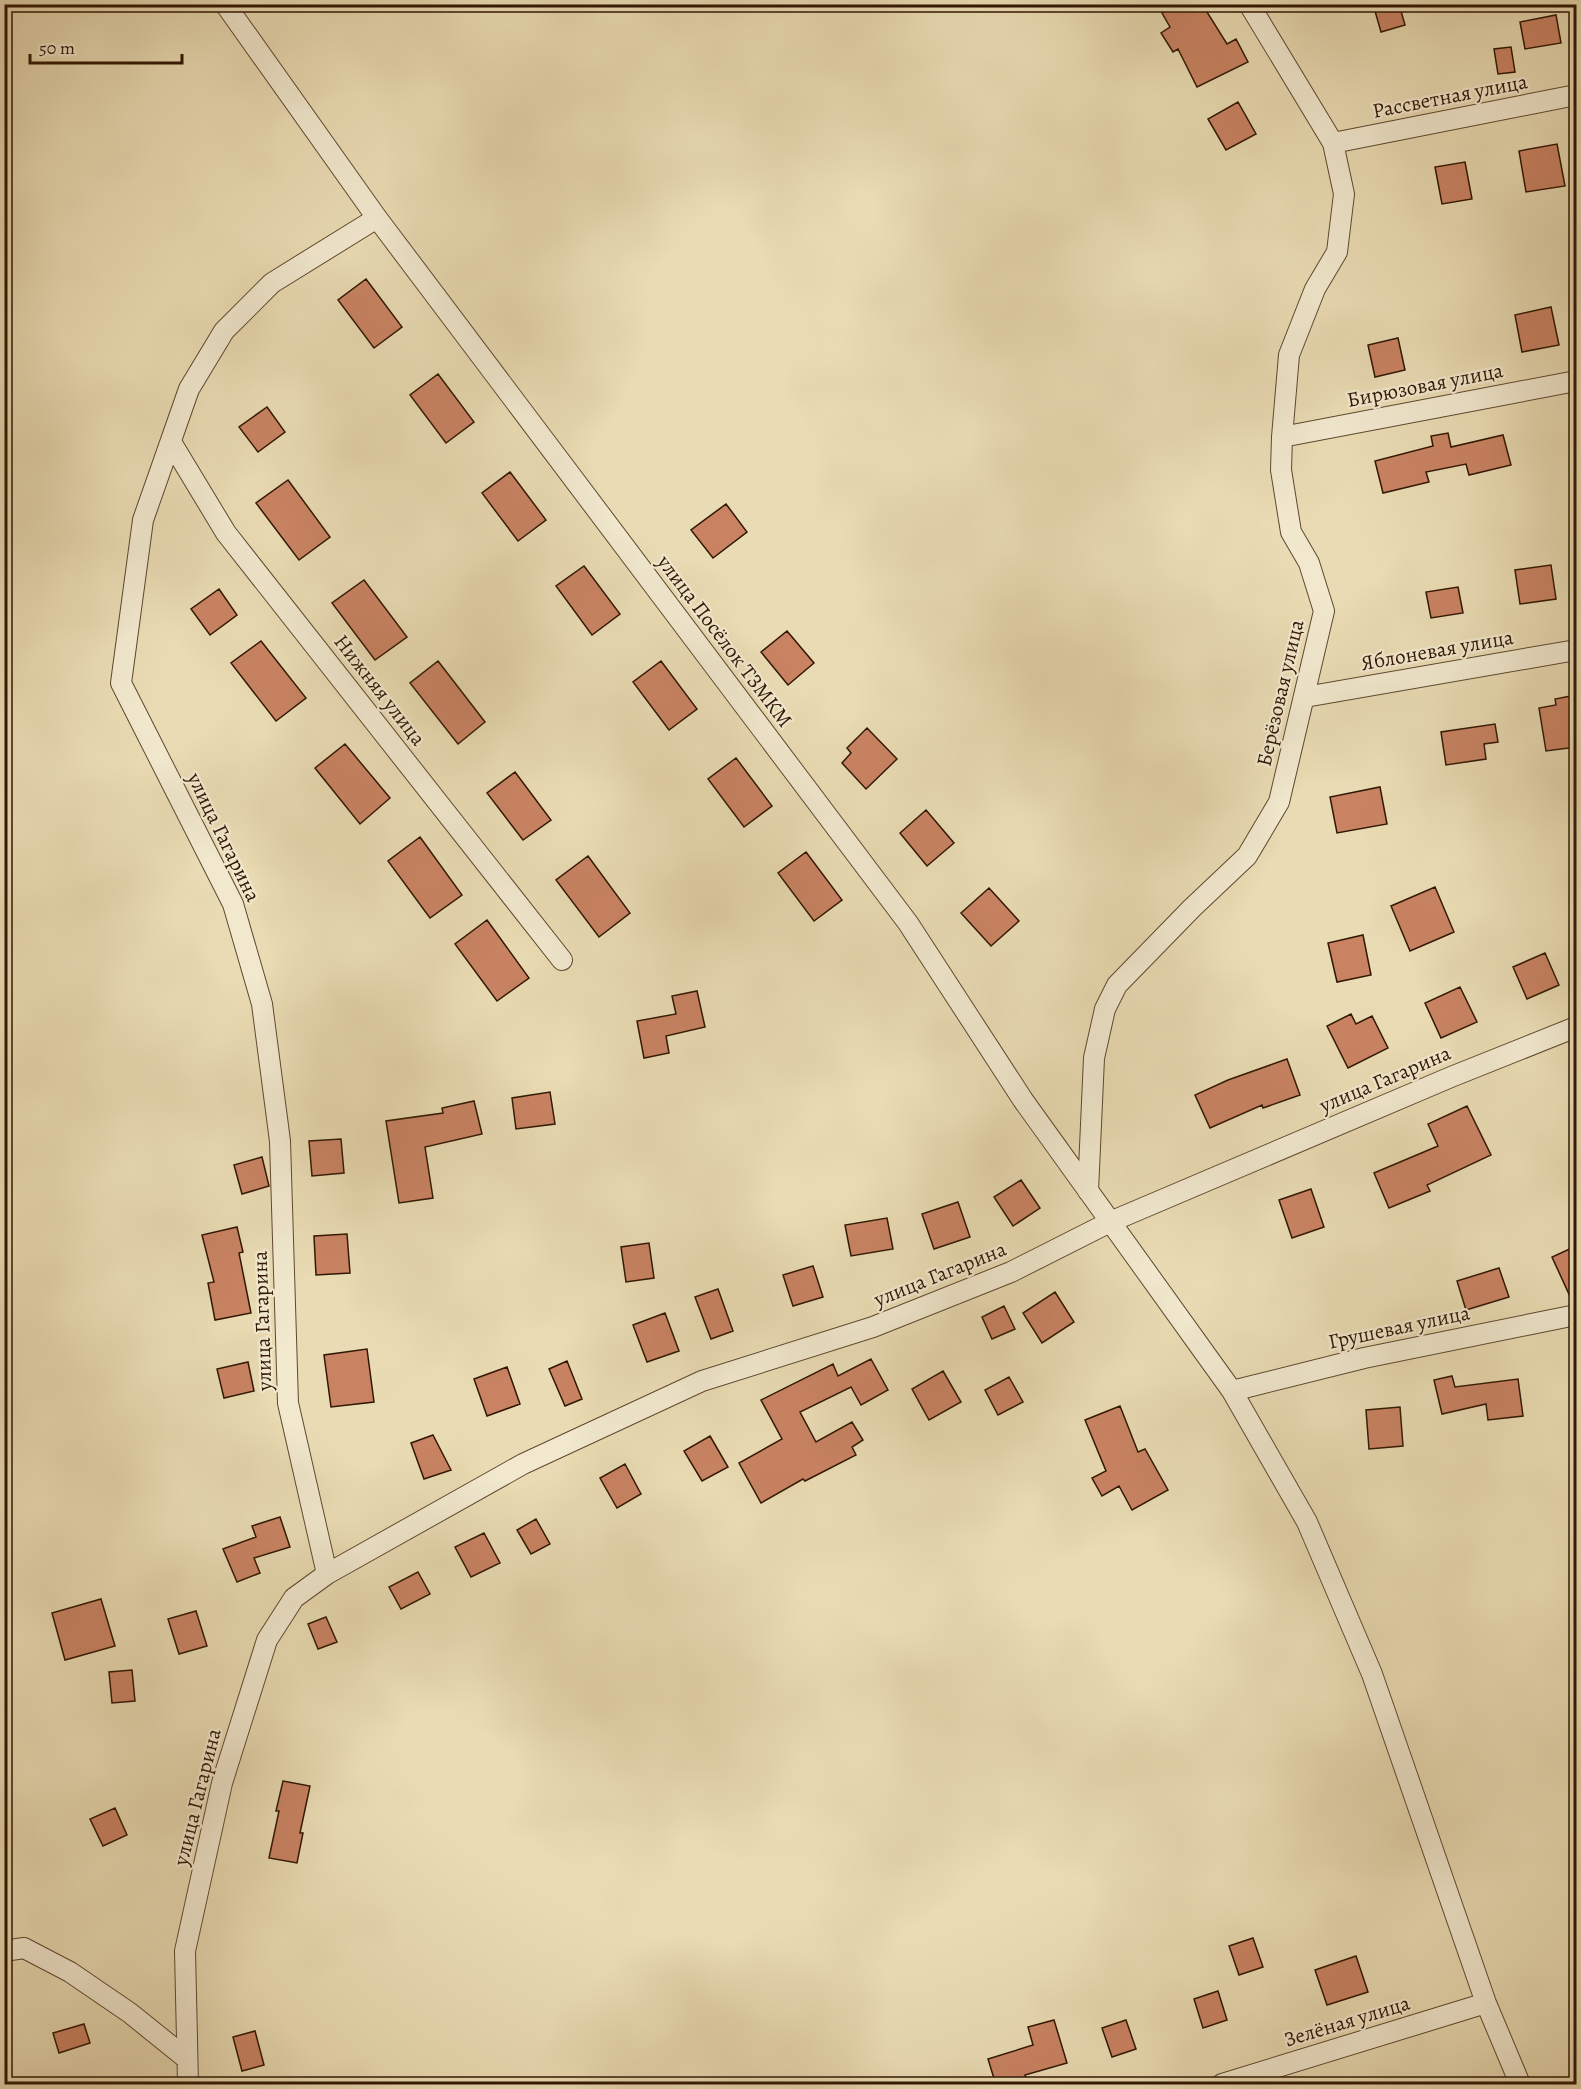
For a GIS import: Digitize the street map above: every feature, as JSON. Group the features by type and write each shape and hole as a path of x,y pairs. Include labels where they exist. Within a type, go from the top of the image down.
{"street":[{"name":"улица Посёлок ТЗМКМ","path":"225,4 377,218 908,924 1023,1100 1232,1391 1307,1522 1372,1674 1486,2003 1520,2085"},
{"name":"Берёзовая улица","path":"1088,1191 1094,1058 1106,1009 1117,985 1192,908 1247,856 1279,802 1324,611 1309,563 1291,532 1281,470 1282,437 1289,355 1315,289 1337,252 1344,194 1333,143 1249,4"},
{"name":"Рассветная улица","path":"1333,143 1576,95"},
{"name":"улица Гагарина","path":"327,1574 288,1403 280,1141 262,1004 233,904 121,682 143,520 189,389 224,331 273,284 377,218"},
{"name":"Бирюзовая улица","path":"1282,437 1576,381"},
{"name":"Нижняя улица","path":"171,442 226,533 562,960"},
{"name":"Яблоневая улица","path":"1305,696 1576,650"},
{"name":"улица Гагарина","path":"188,2085 185,1951 222,1783 267,1640 294,1598 327,1574 523,1464 702,1381 873,1327 1011,1272 1110,1222 1451,1077 1576,1027"},
{"name":"Грушевая улица","path":"1232,1391 1364,1358 1576,1315"},
{"path":"4,1951 24,1948 70,1972 130,2013 187,2059"},
{"name":"Зелёная улица","path":"1222,2085 1486,2003"}],"building":[{"path":"1176,4 1202,4 1227,44 1236,39 1248,62 1197,87 1178,49 1173,52 1161,33 1170,27 1162,13"},
{"path":"1373,4 1399,4 1405,25 1381,32"},
{"path":"1556,15 1561,43 1525,49 1520,22"},
{"path":"1511,47 1515,72 1498,74 1494,49"},
{"path":"1238,102 1256,134 1226,150 1208,119"},
{"path":"1557,144 1565,186 1526,192 1519,151"},
{"path":"1465,162 1472,199 1442,204 1435,167"},
{"path":"366,279 402,327 374,348 338,300"},
{"path":"1551,307 1559,345 1522,352 1515,315"},
{"path":"1398,338 1405,370 1375,377 1368,345"},
{"path":"438,374 474,422 446,443 410,395"},
{"path":"267,407 285,432 258,452 239,427"},
{"path":"1448,433 1451,447 1503,435 1511,465 1469,475 1466,464 1426,472 1429,482 1383,493 1375,461 1433,446 1431,436"},
{"path":"510,472 546,520 518,541 482,493"},
{"path":"288,480 330,537 299,560 256,503"},
{"path":"726,504 747,532 713,558 691,530"},
{"path":"1551,565 1556,599 1520,604 1515,570"},
{"path":"584,566 620,614 592,635 556,586"},
{"path":"364,580 407,637 375,660 332,603"},
{"path":"1458,587 1463,613 1431,618 1426,592"},
{"path":"219,589 237,615 210,635 191,609"},
{"path":"787,631 814,663 788,685 761,652"},
{"path":"261,641 306,698 276,721 231,663"},
{"path":"438,661 485,722 458,744 410,683"},
{"path":"661,661 697,709 669,730 633,682"},
{"path":"1576,695 1576,747 1546,751 1539,708 1556,705 1555,699"},
{"path":"1495,724 1498,742 1484,744 1486,759 1446,765 1441,732"},
{"path":"867,728 897,759 866,789 842,763 851,753 847,748"},
{"path":"345,744 390,798 360,824 315,768"},
{"path":"736,758 772,806 744,827 708,779"},
{"path":"515,772 551,820 523,840 487,793"},
{"path":"1380,787 1387,824 1337,833 1330,797"},
{"path":"926,810 954,843 927,866 900,833"},
{"path":"420,837 462,895 430,918 388,861"},
{"path":"806,852 842,900 814,921 778,873"},
{"path":"588,856 630,913 599,937 556,880"},
{"path":"1435,887 1454,932 1410,951 1391,906"},
{"path":"989,888 1019,921 991,946 961,913"},
{"path":"487,920 529,978 497,1001 455,944"},
{"path":"1363,935 1371,975 1337,982 1328,943"},
{"path":"1545,953 1559,985 1527,999 1513,967"},
{"path":"1460,987 1477,1022 1441,1038 1425,1003"},
{"path":"697,991 705,1027 666,1036 669,1053 644,1058 637,1021 676,1014 672,996"},
{"path":"1351,1014 1356,1024 1372,1016 1388,1048 1348,1068 1327,1026"},
{"path":"1287,1059 1300,1095 1263,1108 1262,1105 1210,1128 1195,1095 1228,1080"},
{"path":"550,1092 555,1124 516,1129 512,1098"},
{"path":"474,1101 482,1134 425,1147 433,1198 399,1203 386,1121 443,1113 442,1108"},
{"path":"1467,1106 1491,1155 1427,1185 1430,1191 1389,1208 1374,1173 1438,1146 1428,1124"},
{"path":"341,1139 344,1173 312,1176 309,1141"},
{"path":"262,1157 269,1186 242,1194 234,1165"},
{"path":"1021,1180 1040,1208 1013,1226 994,1197"},
{"path":"1311,1189 1324,1227 1292,1238 1279,1200"},
{"path":"958,1202 970,1237 934,1249 922,1214"},
{"path":"887,1218 893,1249 851,1256 845,1225"},
{"path":"237,1227 243,1252 239,1253 251,1313 215,1320 208,1283 214,1282 202,1235"},
{"path":"347,1234 350,1273 316,1275 314,1236"},
{"path":"649,1243 654,1278 626,1282 621,1247"},
{"path":"1576,1246 1576,1303 1573,1303 1552,1257"},
{"path":"813,1266 823,1297 793,1306 783,1275"},
{"path":"1499,1268 1509,1297 1466,1310 1457,1281"},
{"path":"718,1289 733,1331 711,1339 695,1297"},
{"path":"1055,1292 1074,1322 1042,1343 1023,1313"},
{"path":"1004,1306 1015,1329 992,1339 982,1317"},
{"path":"665,1313 679,1351 647,1362 633,1325"},
{"path":"367,1349 374,1402 331,1407 324,1355"},
{"path":"871,1359 888,1390 861,1405 851,1387 800,1412 816,1442 852,1422 863,1440 852,1447 856,1455 805,1481 803,1479 761,1503 739,1463 782,1439 761,1400 833,1364 838,1376"},
{"path":"567,1361 582,1399 565,1406 549,1369"},
{"path":"248,1362 254,1391 224,1398 217,1369"},
{"path":"507,1367 520,1404 487,1416 474,1379"},
{"path":"943,1371 961,1402 929,1420 912,1389"},
{"path":"1452,1376 1455,1387 1518,1379 1523,1416 1488,1420 1486,1404 1442,1414 1434,1380"},
{"path":"1009,1377 1023,1402 998,1415 985,1390"},
{"path":"1120,1406 1138,1452 1145,1449 1168,1490 1132,1510 1119,1486 1102,1496 1092,1478 1106,1471 1085,1420"},
{"path":"1400,1407 1403,1446 1369,1449 1366,1410"},
{"path":"433,1435 451,1470 424,1479 411,1443"},
{"path":"710,1436 728,1467 702,1481 684,1451"},
{"path":"625,1464 641,1494 617,1508 600,1478"},
{"path":"280,1517 290,1547 254,1558 260,1573 237,1582 223,1549 256,1537 252,1526"},
{"path":"536,1519 550,1544 531,1554 517,1530"},
{"path":"484,1533 500,1563 471,1577 455,1547"},
{"path":"418,1572 430,1594 401,1609 389,1587"},
{"path":"101,1599 115,1646 65,1660 52,1613"},
{"path":"196,1611 207,1646 179,1654 168,1619"},
{"path":"326,1617 337,1642 318,1649 308,1624"},
{"path":"132,1670 135,1701 112,1703 109,1672"},
{"path":"283,1781 310,1786 300,1833 303,1833 297,1863 269,1858"},
{"path":"115,1808 127,1835 103,1846 90,1819"},
{"path":"1253,1938 1263,1967 1239,1975 1229,1946"},
{"path":"1356,1956 1368,1992 1327,2005 1315,1970"},
{"path":"1218,1991 1227,2020 1203,2028 1194,1999"},
{"path":"1054,2020 1067,2063 1025,2075 1027,2081 1017,2085 996,2085 988,2059 1033,2045 1028,2027"},
{"path":"1126,2020 1136,2049 1112,2057 1102,2028"},
{"path":"84,2024 90,2043 59,2053 53,2033"},
{"path":"255,2031 264,2065 242,2071 233,2037"}]}
